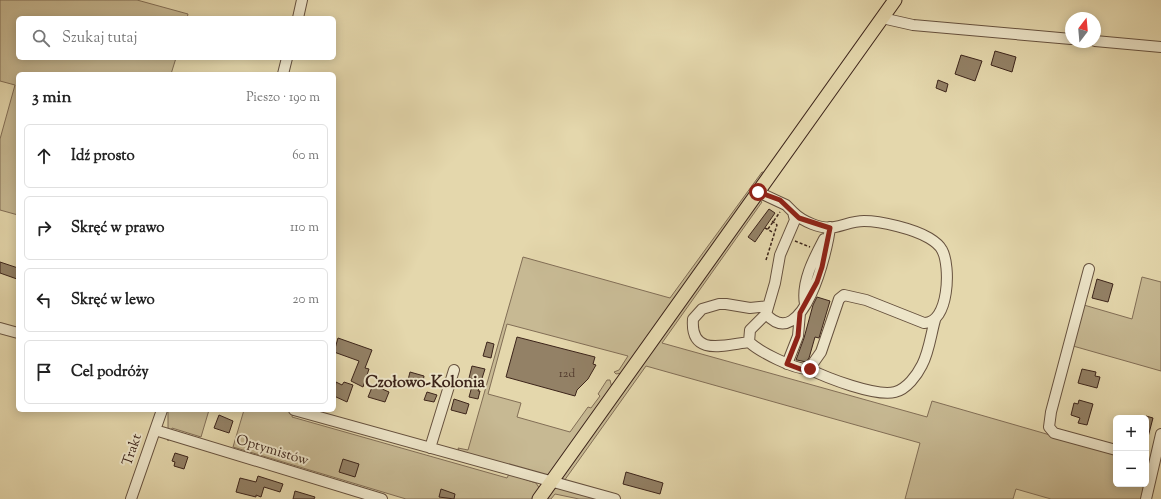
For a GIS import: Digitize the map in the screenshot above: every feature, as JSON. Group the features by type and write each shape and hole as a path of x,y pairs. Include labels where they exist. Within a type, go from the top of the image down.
{"main road":[{"path":"539,499 895,0"}],"street":[{"path":"298,16 302,0"},
{"path":"882,18 913,25 1065,38"},
{"path":"1101,42 1161,47"},
{"path":"284,72 287,60"},
{"path":"758,192 790,208 806,221 830,228 850,222 873,222 921,235 937,243 945,259 946,281 943,303 939,315 935,320 931,323 924,323 866,300 844,295 839,299 821,352 810,369"},
{"path":"749,342 750,330 767,310 785,240 795,220 790,208"},
{"path":"805,304 805,288 818,250 830,228"},
{"path":"767,310 770,319 785,323 793,320 800,313 817,282 822,267 830,228"},
{"path":"1089,268 1051,412 1049,427 1054,433 1113,449"},
{"path":"767,310 719,304 702,309 692,319 692,331 694,337 700,342 712,347 749,342 787,364 803,370 810,369 823,376 875,392 888,393 896,392 912,380 923,363 935,320"},
{"path":"787,364 798,336 800,313"},
{"path":"0,328 16,332"},
{"path":"430,448 454,370"},
{"name":"Trakt","path":"131,499 161,412"},
{"path":"301,412 615,499"},
{"name":"Optymistów","path":"155,430 382,499"},
{"path":"1146,499 1150,460 1161,434"}],"path":[{"path":"768,229 773,222 790,208"},
{"path":"766,260 777,225 771,220"},
{"path":"765,228 775,233"},
{"path":"795,241 818,250"}],"shaded area":[{"path":"0,0 137,0 188,14 188,16 16,16 16,60 175,60 172,72 16,72 16,214 0,210 0,139 15,85 0,81"},
{"path":"762,172 767,173 622,373 616,374 614,372 619,370 628,356 507,324 488,394 521,403 517,417 570,432 588,407 591,408 600,396 598,394 607,380 610,380 612,388 548,476 460,453 458,448 468,450 523,257 670,298"},
{"path":"759,200 762,202 662,343 927,417 932,401 1113,453 1113,487 1149,487 1149,464 1158,466 1150,499 1051,499 1016,489 1013,499 905,499 920,443 646,366 564,481 561,475 595,427 629,384 638,367"},
{"path":"1142,277 1161,282 1161,371 1066,344 1077,303 1132,319"},
{"path":"168,412 208,412 201,437 172,428 168,441"},
{"path":"243,412 293,412 292,417 507,478 509,474 536,483 540,489 533,499 406,499 233,447"},
{"path":"555,488 561,488 601,499 579,499 555,494 551,499 544,499"}],"building":[{"path":"995,51 1016,57 1012,72 991,65"},
{"path":"961,55 982,61 975,81 955,74"},
{"path":"938,80 948,84 946,92 936,88"},
{"path":"769,209 775,213 755,242 748,237"},
{"path":"0,262 16,267 16,279 0,273"},
{"path":"1097,279 1113,284 1108,302 1092,298"},
{"path":"817,297 830,301 819,338 815,337 809,358 806,362 796,360 813,305"},
{"path":"517,337 595,357 593,364 596,365 588,379 577,390 575,396 506,377"},
{"path":"338,338 372,350 365,368 369,369 363,387 351,381 359,361 336,353"},
{"path":"487,342 494,344 491,358 483,356"},
{"path":"472,366 485,369 478,391 480,391 478,399 469,397 474,379 469,378"},
{"path":"1082,369 1096,372 1095,376 1100,377 1097,388 1078,383"},
{"path":"410,372 424,376 422,388 407,384"},
{"path":"336,382 342,385 344,382 353,385 347,402 336,397"},
{"path":"373,385 389,392 385,402 368,397"},
{"path":"427,392 437,395 434,402 424,400"},
{"path":"454,399 469,404 466,414 451,410"},
{"path":"1079,400 1093,404 1087,425 1078,423 1080,418 1071,415 1074,403 1078,404"},
{"path":"219,415 233,421 229,433 214,428"},
{"path":"1149,417 1153,418 1149,433"},
{"path":"175,453 188,457 184,469 174,466 175,462 172,461"},
{"path":"343,459 359,464 355,477 339,472"},
{"path":"626,472 663,483 660,494 623,484"},
{"path":"258,476 283,484 280,492 264,487 261,497 256,495 256,497 236,492 240,478 256,482"},
{"path":"441,489 455,494 454,499 439,497"},
{"path":"295,491 315,497 314,499 293,499"}],"district":[{"name":"Czołowo-Kolonia","path":"425,383"}],"route":[{"path":"758,192 780,200 799,218 830,228 822,267 817,282 800,313 798,336 787,364 803,370 810,369"}]}
